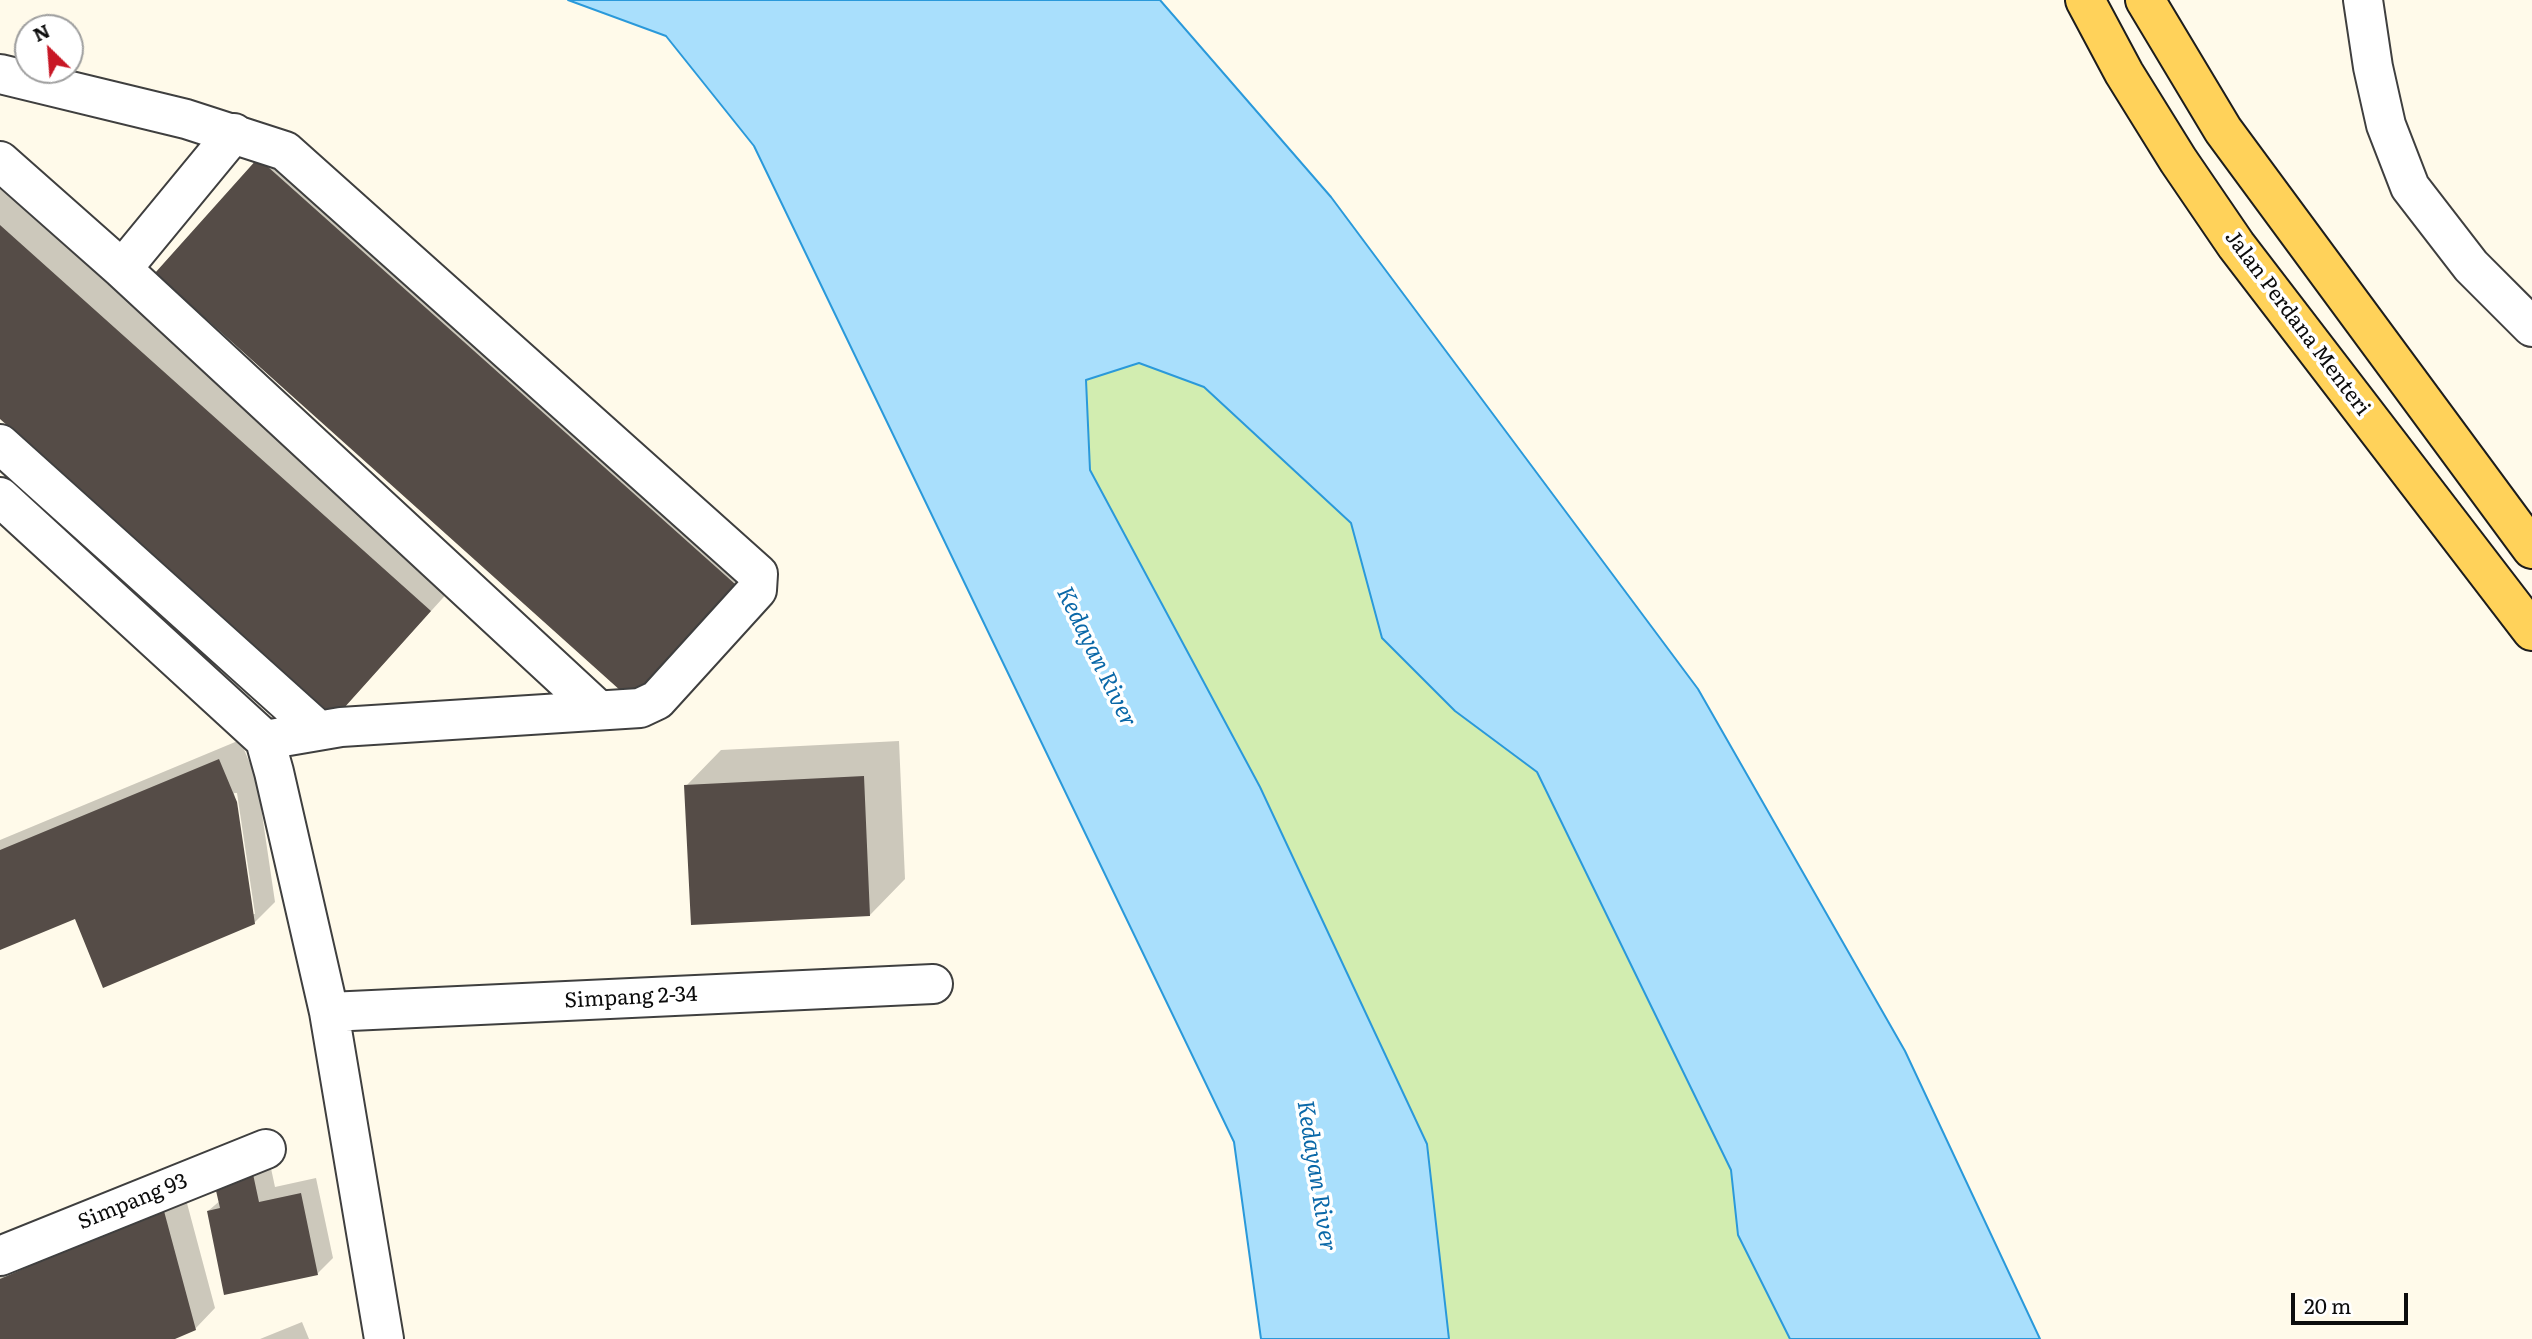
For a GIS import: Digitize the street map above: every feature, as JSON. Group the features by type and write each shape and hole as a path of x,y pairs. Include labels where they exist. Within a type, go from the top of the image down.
{"main road":[{"name":"Jalan Perdana Menteri","path":"2085,0 2131,84 2178,160 2236,245 2532,631"},
{"path":"2145,0 2223,130 2532,549"}],"street":[{"path":"2363,0 2373,67 2386,125 2410,187 2471,266 2532,327"},
{"path":"0,74 234,133 285,151 758,574 757,590 657,700 640,708 318,730 265,740"},
{"path":"122,269 234,133"},
{"path":"0,161 122,269 597,709"},
{"path":"0,444 318,730"},
{"path":"0,497 265,740 329,1012 384,1339"},
{"name":"Simpang 2-34","path":"329,1012 933,984"},
{"name":"Simpang 93","path":"0,1256 266,1149"}],"green space":[{"path":"1139,363 1204,386 1352,523 1383,638 1455,711 1537,772 1731,1170 1738,1235 1790,1339 1449,1339 1427,1144 1260,787 1090,470 1085,380"}],"water":[{"name":"Kedayan River","path":"568,0 1160,0 1331,197 1698,689 1905,1051 2040,1339 1790,1339 1738,1235 1731,1170 1537,772 1455,711 1382,638 1351,523 1204,387 1139,363 1086,380 1090,470 1260,787 1427,1144 1449,1339 1261,1339 1234,1142 754,146 666,36"}],"building":[{"path":"258,158 735,584 631,700 155,273"},
{"path":"0,225 431,611 335,718 0,419"},
{"path":"219,759 237,802 255,924 103,988 75,919 0,950 0,850"},
{"path":"864,776 870,916 691,925 684,785"},
{"path":"253,1174 259,1202 301,1193 318,1275 224,1295 207,1211 220,1208 214,1182"},
{"path":"164,1211 196,1330 175,1339 0,1339 0,1279 139,1218"}]}
